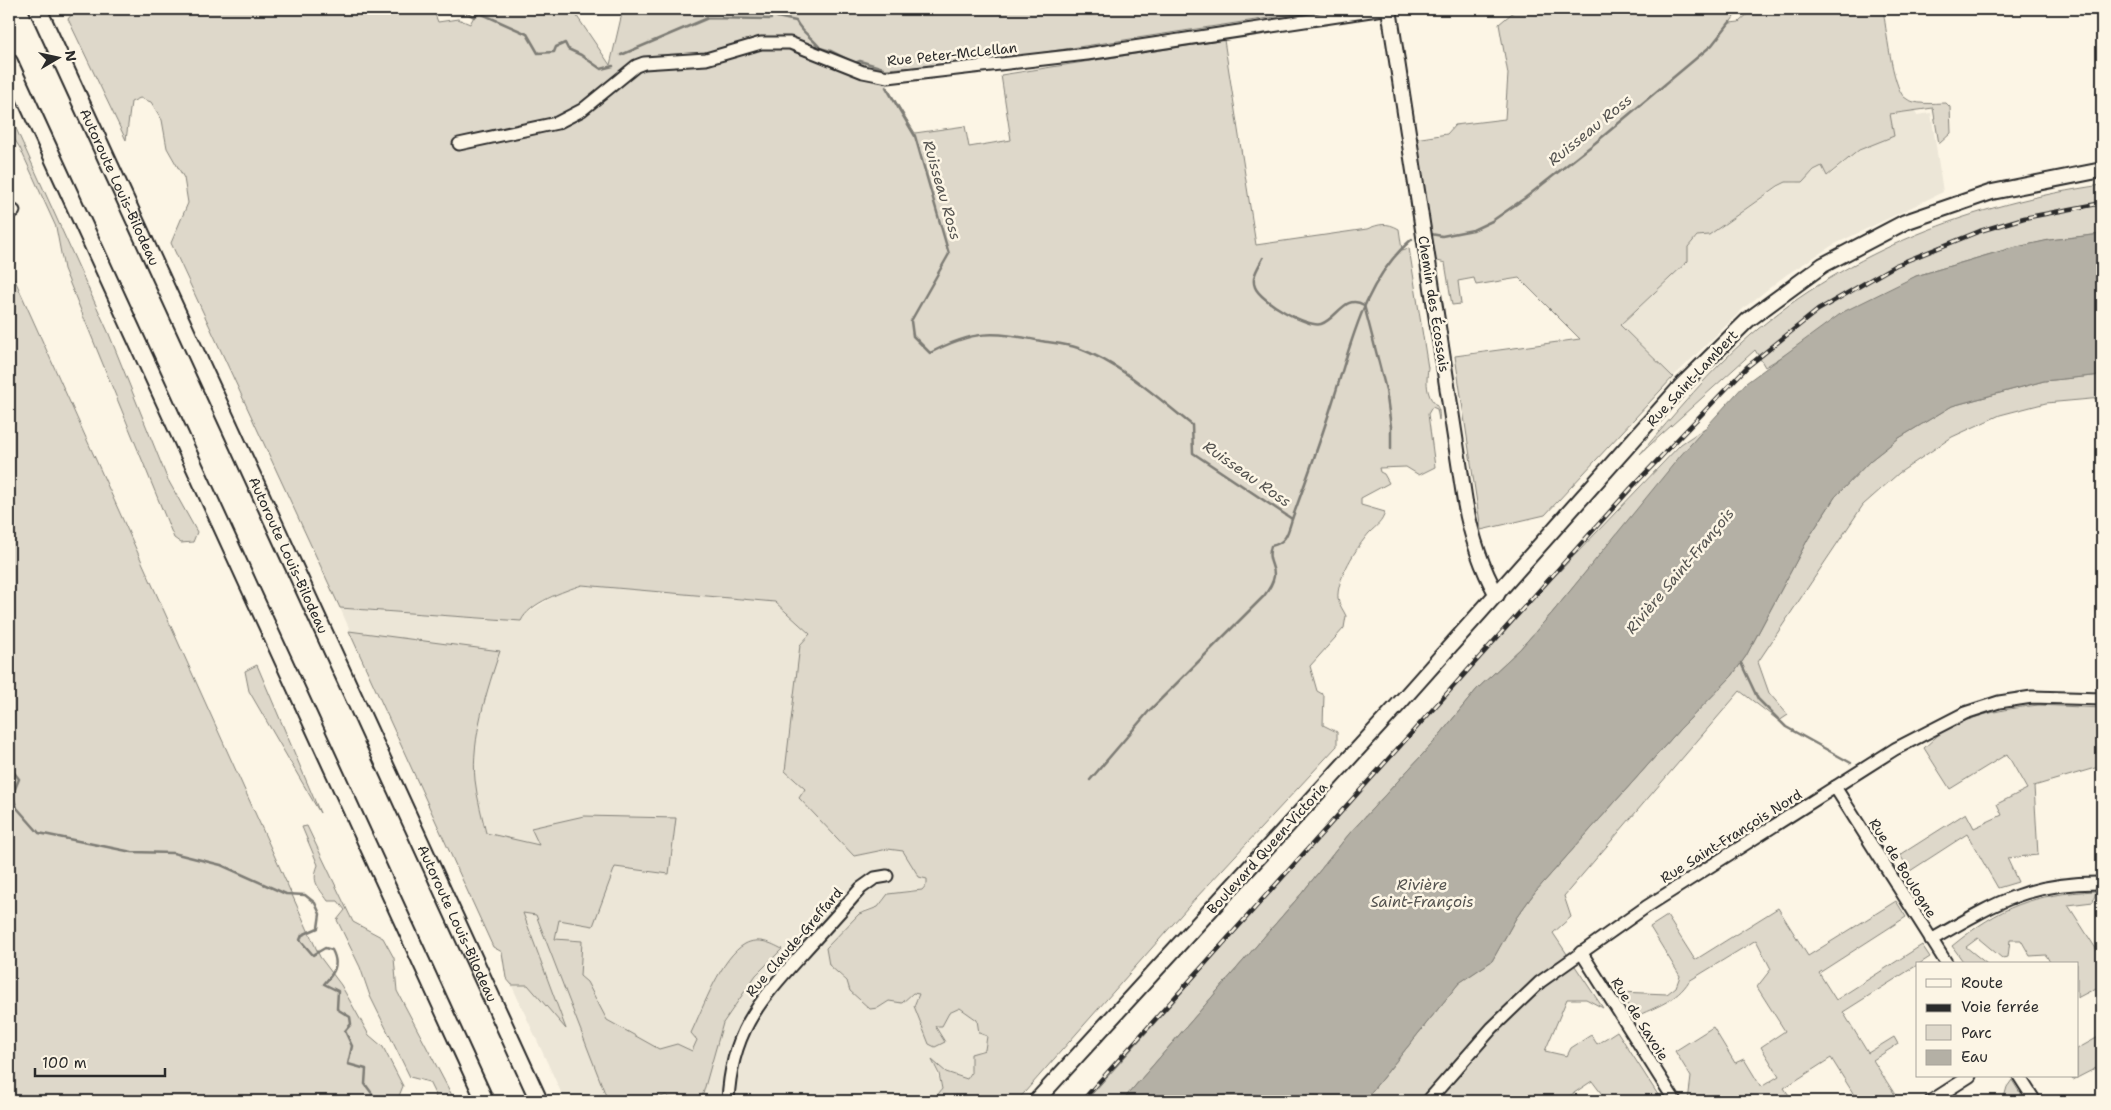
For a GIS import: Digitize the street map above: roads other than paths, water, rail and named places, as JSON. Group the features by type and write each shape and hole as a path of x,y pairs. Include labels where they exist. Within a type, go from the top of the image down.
{"highway":[{"name":"Autoroute Louis-Bilodeau","path":"38,9 539,1101"},
{"path":"9,62 485,1101"}],"main road":[{"name":"Chemin des Écossais","path":"1389,9 1460,477 1475,546 1487,577 1497,595"},
{"name":"Rue Saint-Lambert","path":"1497,595 1698,368 1748,320 1791,287 1863,242 1934,211 2015,186 2102,170"},
{"name":"Boulevard Queen-Victoria","path":"1036,1101 1497,595"}],"street":[{"name":"Rue Peter-McLellan","path":"459,144 557,123 570,118 636,66 644,63 706,59 761,43 790,43 877,76 898,77 1087,54 1384,9"},
{"name":"Rue Saint-François Nord","path":"1428,1101 1492,1028 1523,997 1580,952 1654,902 1922,733 1982,707 2032,697 2102,699"},
{"name":"Rue de Boulogne","path":"1835,787 1945,962"},
{"name":"Rue Claude-Greffard","path":"728,1101 730,1070 740,1039 764,996 861,888 875,878 887,876"},
{"path":"1931,940 1994,904 2023,892 2052,886 2102,883"},
{"name":"Rue de Savoie","path":"1580,952 1675,1101"},
{"path":"1931,1101 1967,1078"},
{"path":"2020,1078 2035,1101"}],"water":[{"name":"Rivière Saint-François","path":"2102,234 2102,375 2044,381 1952,406 1899,438 1871,460 1835,497 1808,539 1746,656 1732,676 1679,730 1535,892 1516,918 1492,961 1459,983 1364,1101 1122,1101 1302,893 1349,834 1434,742 1477,689 1520,649 1552,613 1681,455 1746,383 1843,312 1916,276 2008,249 2049,240"}],"waterway":[{"name":"Ruisseau Ross","path":"461,9 474,17 480,13 527,34 538,53 554,52 556,47 565,43 568,49 581,55 601,69 613,66"},
{"name":"Ruisseau Ross","path":"777,17 796,21 801,29 820,48 831,51 855,63 860,61 883,68"},
{"name":"Ruisseau Ross","path":"621,55 708,18 771,19"},
{"name":"Ruisseau Ross","path":"1431,234 1442,236 1473,230 1492,221 1525,198 1595,143 1712,45 1730,22"},
{"name":"Ruisseau Ross","path":"886,87 915,136 949,254 911,321 913,336 930,353 945,345 972,336 996,334 1069,346 1094,355 1124,372 1192,425 1193,453 1292,519 1323,433 1361,315 1370,294 1382,274 1395,256 1412,239"},
{"path":"1263,258 1254,276 1255,287 1259,293 1275,306 1296,318 1306,322 1321,324 1346,304 1357,302 1364,305 1386,390 1391,427 1391,449"},
{"path":"1090,780 1149,711 1264,596 1270,586 1274,573 1270,559 1271,546 1283,540 1288,533 1292,519"},
{"path":"1741,663 1758,699 1786,727 1851,763"},
{"path":"9,766 19,779 12,796 17,808 39,833 132,852 173,853 221,865 286,894 305,895 315,903 320,914 318,928 302,935 300,940 313,955 325,948 332,950 336,964 331,976 324,984 338,991 337,1009 350,1017 351,1024 345,1031 352,1046 348,1064 366,1069 365,1084 376,1099 375,1101"}],"railway":[{"path":"1082,1101 1631,488 1747,367 1818,310 1896,265 1980,231 2024,218 2102,203"}]}
